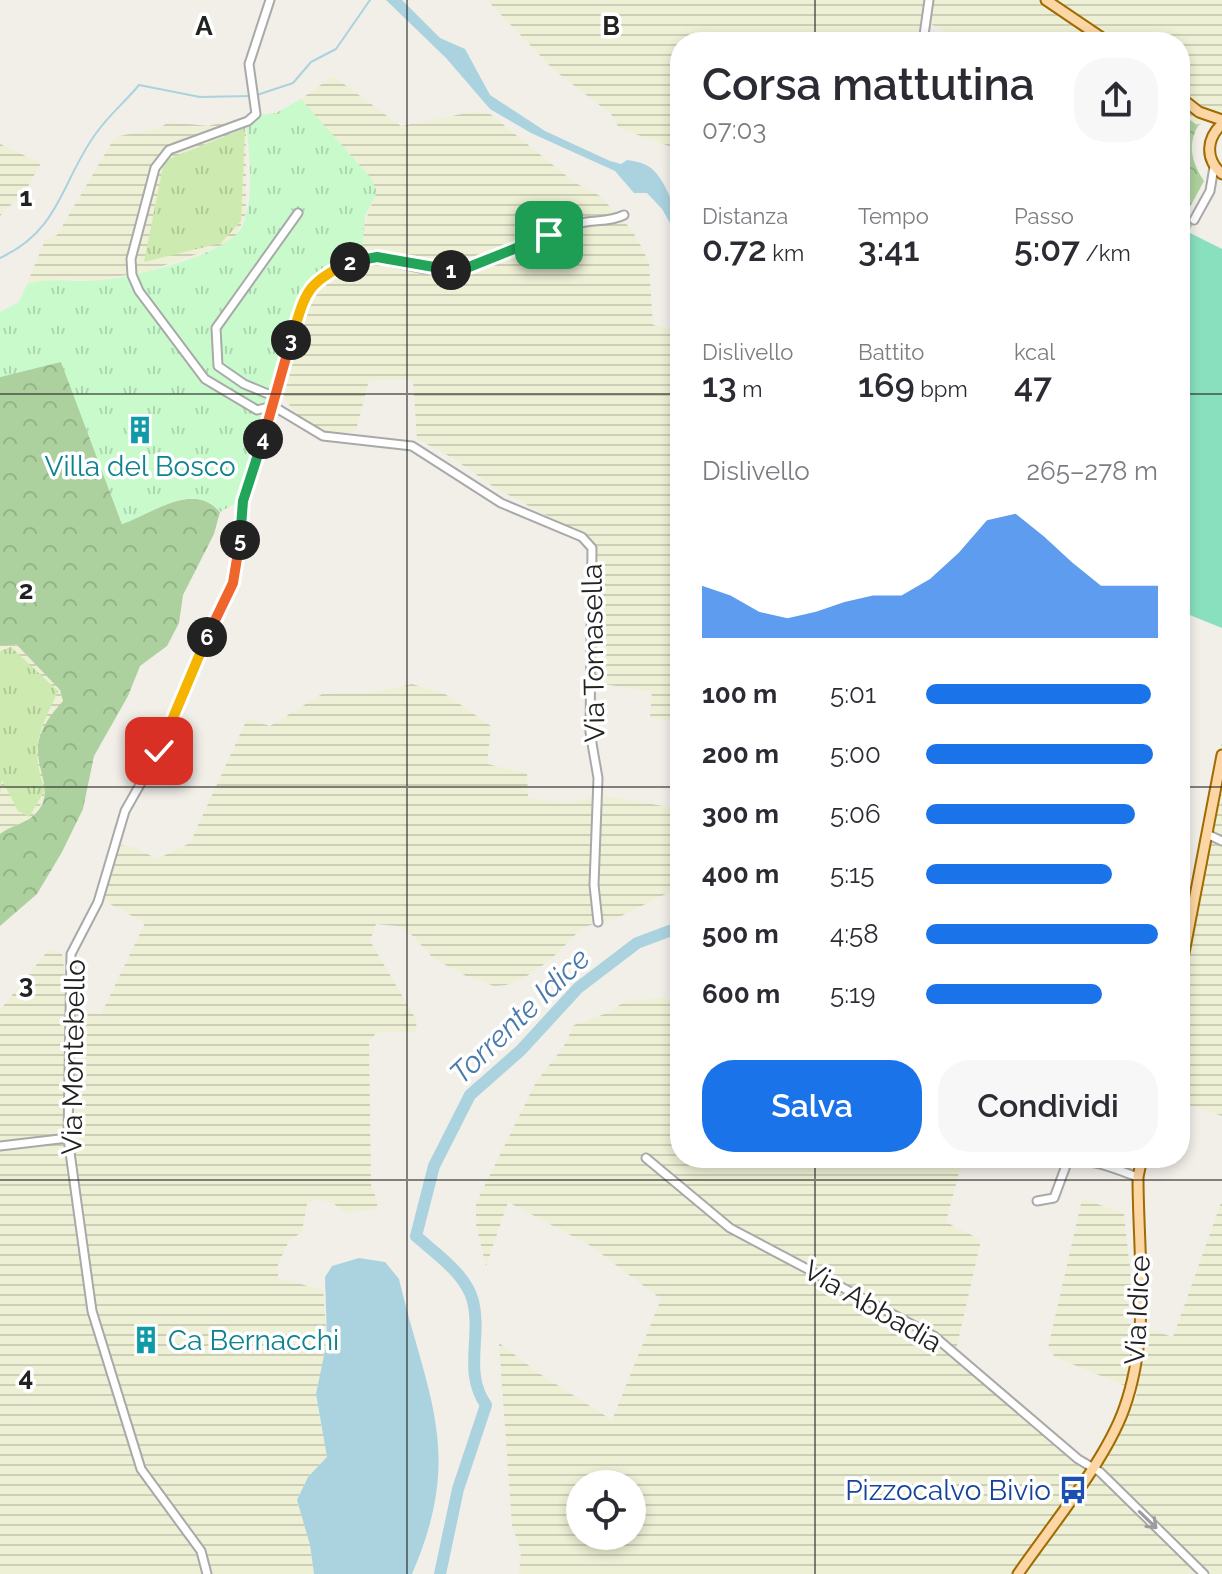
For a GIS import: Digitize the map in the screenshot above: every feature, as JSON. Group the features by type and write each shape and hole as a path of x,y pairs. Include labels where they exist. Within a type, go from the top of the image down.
{"main road":[{"path":"1046,0 1093,32"},
{"path":"1190,105 1222,122 1211,137 1209,156 1222,174"},
{"path":"1199,112 1211,137"},
{"path":"1190,922 1222,755"},
{"name":"Via Idice","path":"1018,1574 1092,1466 1124,1410 1139,1346 1142,1303 1140,1168"}],"street":[{"path":"924,32 929,0"},
{"path":"268,1 249,64 256,114 248,121 169,150 155,168 131,267 139,291 205,379 257,410 273,406"},
{"path":"1194,220 1210,191 1214,165"},
{"path":"1210,191 1222,181"},
{"path":"273,396 244,384 218,366 216,328 298,213"},
{"name":"Via Montebello","path":"207,1574 201,1551 141,1469 92,1311 68,1138 71,954 98,902 125,811 159,751 194,665 233,583 243,501 308,289 321,276 355,259 377,257 454,270 581,223 624,215"},
{"name":"Via Tomasella","path":"273,406 323,436 412,446 501,503 582,537 592,548 590,732 598,778 594,885 598,922"},
{"path":"1207,834 1222,841"},
{"path":"0,1146 68,1138"},
{"name":"Via Abbadia","path":"646,1158 730,1228 934,1336 1078,1459 1092,1466 1204,1574"},
{"path":"1037,1201 1054,1198 1065,1168"},
{"path":"1111,1168 1138,1177"}],"green space":[{"path":"487,0 1222,0 1222,110 1198,126 1190,120 1190,32 946,32 927,22 924,32 670,32 670,146 619,128 611,114 554,70"},
{"path":"333,76 401,126 472,112 489,113 574,182 600,196 631,229 649,263 653,325 670,329 670,720 650,717 652,692 592,682 593,552 581,534 494,487 451,457 417,439 413,380 369,380 356,430 329,438 300,418 283,397 284,383 302,321 319,283 362,231 376,192 301,99"},
{"path":"301,99 371,178 377,192 365,216 362,252 319,283 302,321 284,383 283,397 268,417 247,497 220,512 209,503 186,499 122,524 61,362 0,377 0,312 19,302 27,284 50,280 103,280 147,272 196,257 233,238 242,227 249,201 246,117 276,113"},
{"path":"246,117 246,213 236,237 220,246 145,272 89,281 65,278 27,284 45,240 57,235 115,137 159,128 169,122 208,126"},
{"path":"1190,120 1198,126 1192,154 1204,181 1190,207"},
{"path":"245,128 241,221 221,243 144,262 164,161"},
{"path":"0,144 41,163 27,188 0,216"},
{"path":"1190,233 1222,249 1222,628 1190,615"},
{"path":"61,361 122,524 186,499 210,503 220,512 214,534 183,595 179,623 167,646 140,666 128,696 94,756 83,809 62,852 37,894 0,926 0,834 29,819 40,808 45,793 38,744 46,724 63,701 60,690 16,644 0,646 0,377"},
{"path":"16,644 60,690 63,701 42,733 38,751 46,786 43,801 33,816 0,834 0,646"},
{"path":"11,647 58,691 46,717 37,750 45,790 29,817 18,811 2,780 0,794 0,651"},
{"path":"412,684 445,694 491,726 487,764 527,773 528,798 567,803 605,796 670,807 670,892 615,919 583,927 550,960 524,978 506,985 494,986 466,976 433,958 412,935 397,926 376,924 370,941 417,1021 415,1032 377,1032 369,1041 371,1185 378,1203 375,1210 345,1213 333,1203 316,1199 307,1204 302,1232 289,1241 278,1264 278,1278 323,1290 327,1341 316,1394 327,1457 308,1477 297,1500 310,1545 314,1574 0,1574 0,1010 50,948 62,954 68,996 75,1012 101,1014 145,923 101,899 118,845 134,847 157,859 190,843 247,719 270,726 322,694 370,693"},
{"path":"1222,741 1222,1116 1190,1105 1190,915"},
{"path":"670,1000 670,1168 960,1168 946,1222 981,1240 954,1359 1092,1475 1120,1434 1138,1391 1055,1357 1048,1348 1082,1199 1124,1213 1131,1280 1127,1322 1173,1337 1222,1200 1222,1574 519,1574 521,1551 512,1525 499,1343 540,1374 612,1420 661,1299 591,1246 508,1202 486,1266 476,1225 476,1203 536,1082 564,1046 574,1025 607,1013 626,1001"}],"water":[{"path":"386,0 402,0 440,38 465,49 490,95 545,131 610,161 621,164 627,160 634,161 653,170 670,198 670,223 647,193 634,193 615,171 531,133 490,109 446,58"},
{"path":"359,1258 385,1262 399,1279 436,1425 439,1458 436,1493 428,1531 412,1574 314,1574 310,1545 297,1500 308,1477 327,1457 316,1394 327,1341 325,1277 332,1266"}],"waterway":[{"path":"257,95 293,83 311,62 336,49 370,0"},
{"path":"0,258 36,233 58,202 97,132 139,85 200,97 251,96"},
{"name":"Torrente Idice","path":"440,1574 458,1489 486,1405 479,1393 474,1367 476,1328 469,1291 449,1265 416,1236 434,1166 470,1095 521,1050 578,988 637,943 670,931"}],"place":[{"name":"Villa del Bosco","path":"140,430"},
{"name":"Ca Bernacchi","path":"146,1340"},
{"name":"Pizzocalvo Bivio","path":"1073,1490"}],"route":[{"path":"159,751 194,665 233,583 243,501 308,289 321,276 355,259 377,257 431,269 454,270 549,235"}]}
